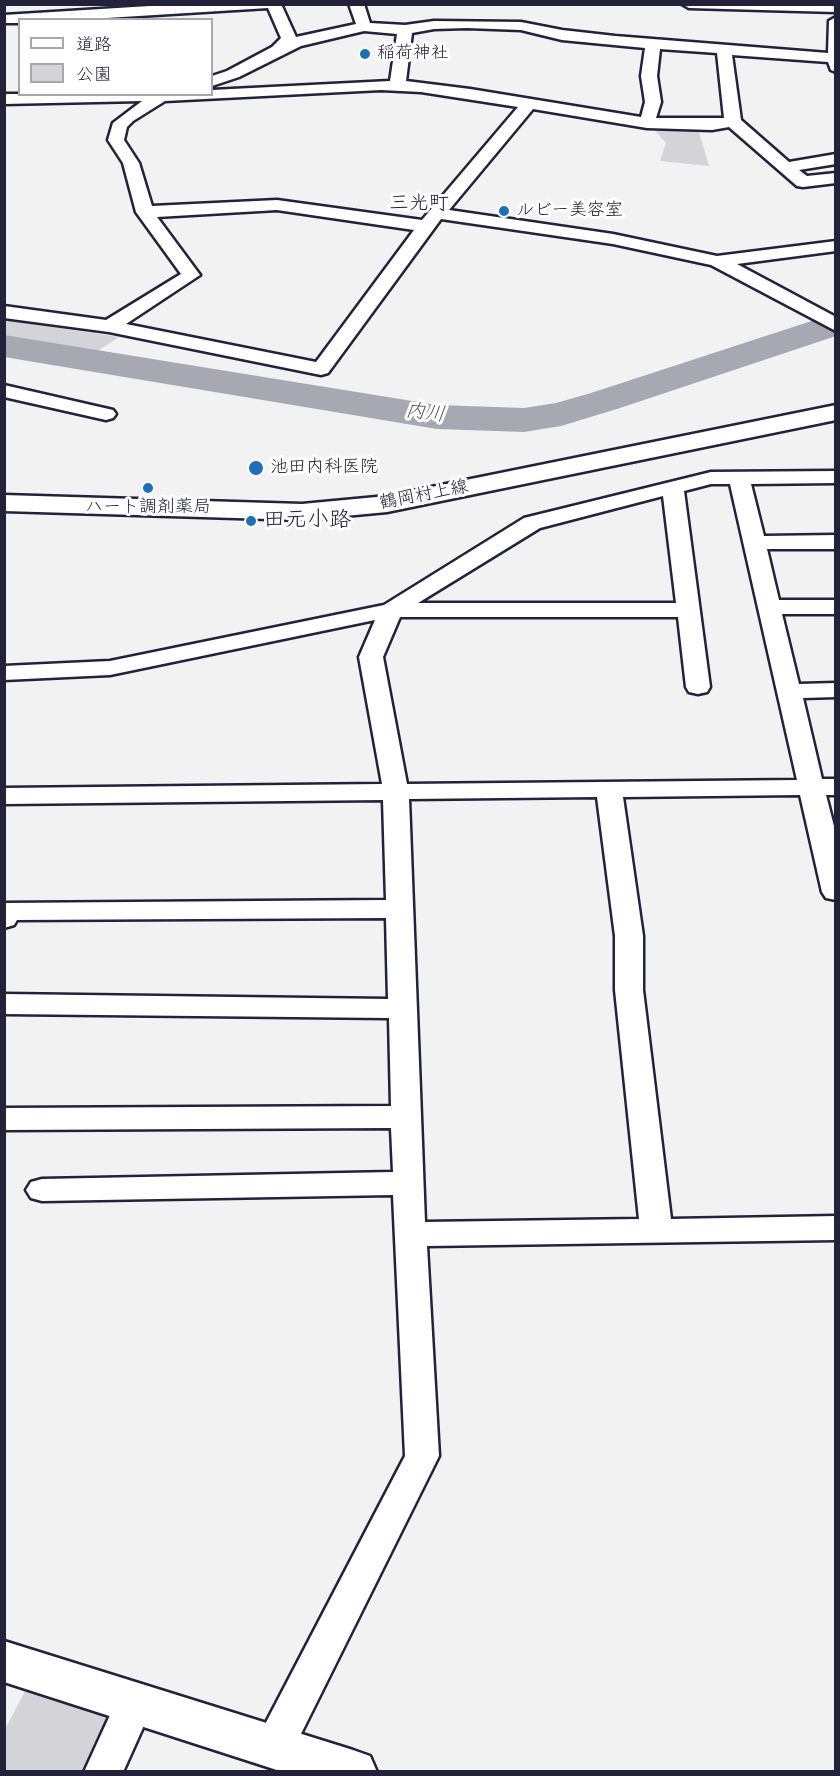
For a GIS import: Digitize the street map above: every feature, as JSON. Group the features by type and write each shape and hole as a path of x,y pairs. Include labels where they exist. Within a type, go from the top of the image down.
{"main road":[{"name":"鶴岡村上線","path":"4,503 302,512 376,506 836,412"},
{"path":"4,1661 343,1770"}],"street":[{"path":"37,18 271,4 289,39 277,50"},
{"path":"356,4 364,27"},
{"path":"467,24 468,4"},
{"path":"689,4 836,8"},
{"path":"836,21 836,67"},
{"path":"213,81 233,74 296,42 364,27 405,30 434,25 521,26 562,35 835,58"},
{"path":"397,86 405,30"},
{"path":"647,123 653,102 649,76 652,44"},
{"path":"724,50 733,122 803,182 836,178"},
{"path":"213,95 397,86 421,87 647,123 712,125 733,122"},
{"path":"4,99 123,96"},
{"path":"109,326 191,275 145,212 131,163 116,140 119,126 127,118 161,96"},
{"path":"4,312 109,326 321,369 432,220 529,104"},
{"path":"785,167 836,159"},
{"path":"145,212 277,205 613,239 717,261 836,325"},
{"path":"717,261 836,246"},
{"path":"4,391 106,414"},
{"path":"274,1747 422,1456 410,1234 396,792 371,657 391,610 532,524 711,478 836,477"},
{"path":"739,478 789,691 823,787 836,892"},
{"path":"673,488 698,687"},
{"path":"754,543 836,542"},
{"path":"769,607 836,607"},
{"path":"4,673 110,668 391,610 688,610"},
{"path":"789,691 836,690"},
{"path":"4,796 823,787"},
{"path":"609,790 629,936 629,990 656,1230"},
{"path":"4,919 7,911 399,909"},
{"path":"4,1004 403,1009"},
{"path":"4,1119 406,1117"},
{"path":"42,1190 409,1183"},
{"path":"410,1234 836,1228"},
{"path":"103,1772 135,1703"}],"green space":[{"path":"650,125 698,129 709,166 660,161 666,143"},
{"path":"4,320 119,337 93,354 5,340"},
{"path":"31,1680 118,1711 89,1771 5,1771 4,1731"}],"waterway":[{"name":"内川","path":"4,346 437,417 524,420 561,414 604,401 836,324"}],"place":[{"name":"稲荷神社","path":"365,54"},
{"name":"ルビー美容室","path":"504,211"},
{"name":"池田内科医院","path":"256,468"},
{"name":"ハート調剤薬局","path":"148,488"},
{"name":"田元小路","path":"251,521"}],"district":[{"name":"三光町","path":"419,205"}]}
